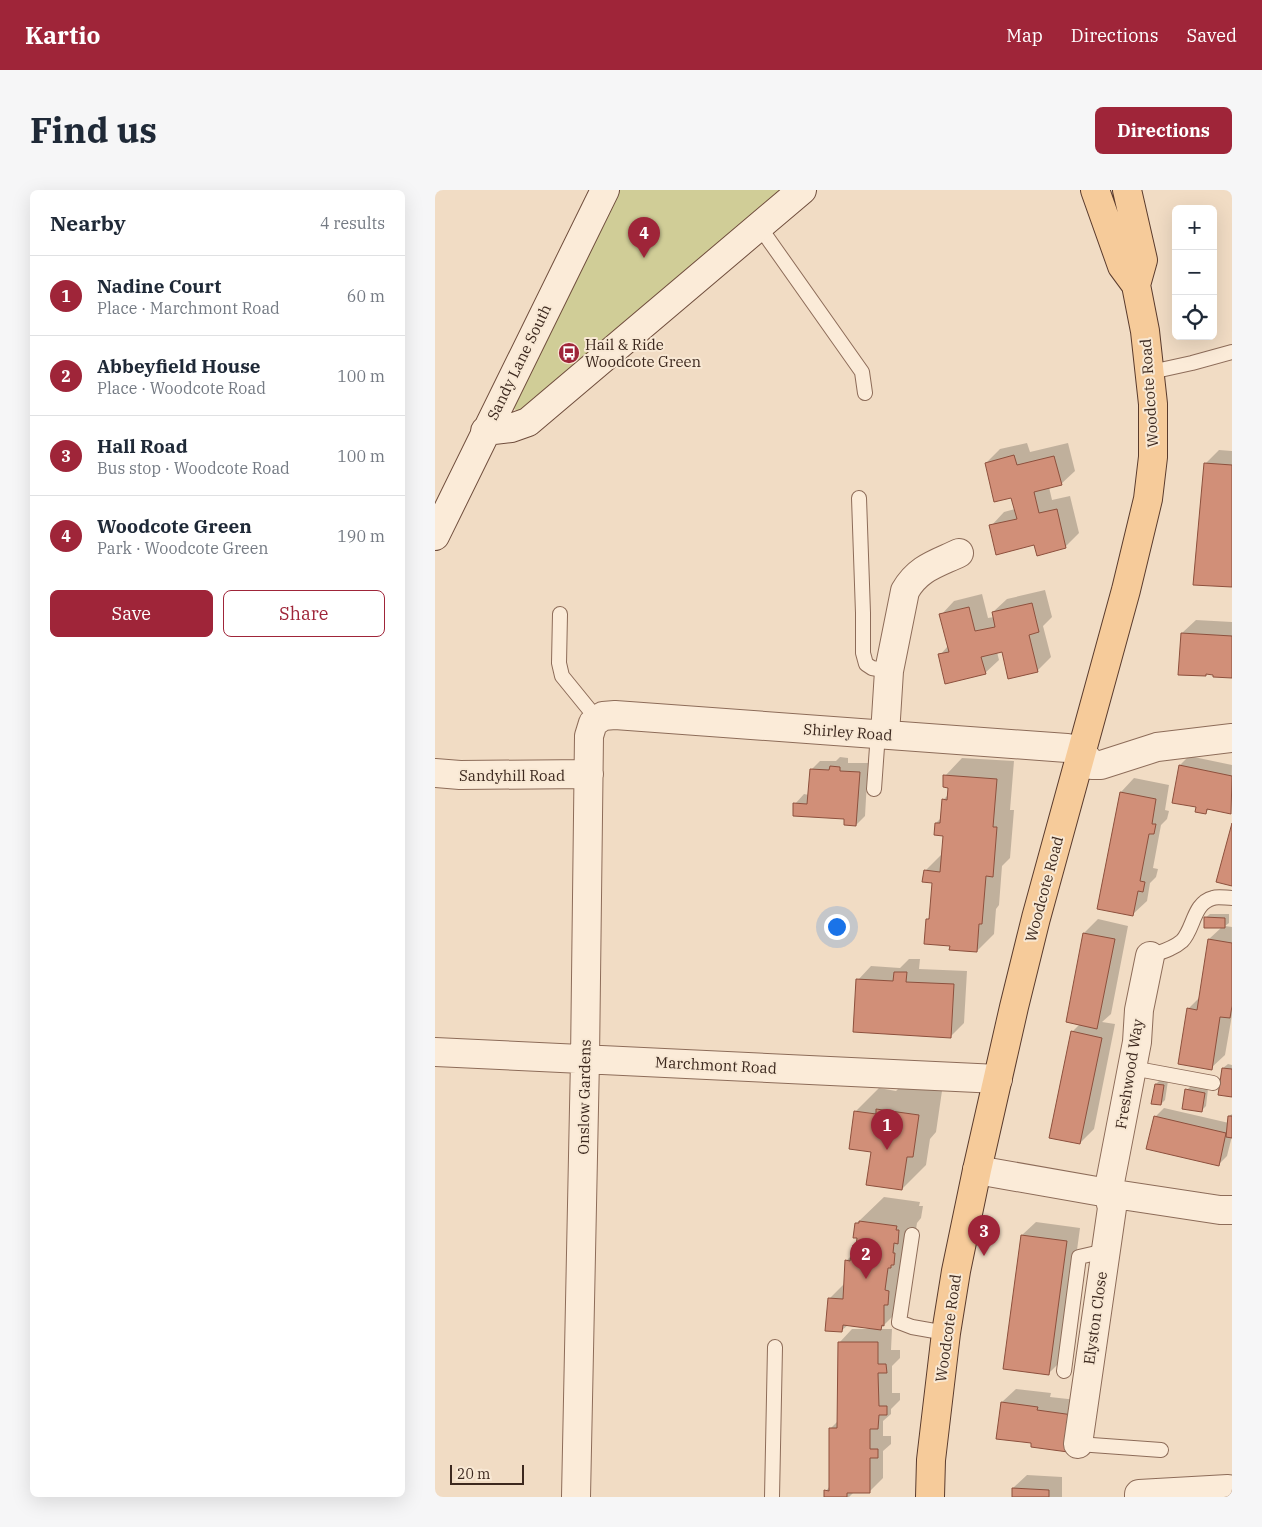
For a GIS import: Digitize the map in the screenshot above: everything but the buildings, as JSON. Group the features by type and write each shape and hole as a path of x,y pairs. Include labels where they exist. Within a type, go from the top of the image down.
{"main road":[{"name":"Woodcote Road","path":"1095,190 1121,266 1136,285"},
{"name":"Woodcote Road","path":"930,1497 931,1460 946,1333 956,1271 977,1170 1036,918 1127,590 1148,500 1154,439 1151,372 1136,285 1143,260 1127,190"}],"street":[{"name":"Sandy Lane South","path":"435,536 605,190"},
{"path":"485,431 511,428 528,422 802,190"},
{"path":"881,734 889,671 905,591 911,581 921,571 959,553"},
{"name":"Shirley Road","path":"606,717 881,734 1067,748 1081,751"},
{"name":"Onslow Gardens","path":"576,1497 585,1059 589,736 590,727 606,717"},
{"path":"1081,751 1092,765 1101,765 1157,747 1232,738"},
{"name":"Sandyhill Road","path":"435,773 460,775 589,774"},
{"name":"Freshwood Way","path":"1108,1193 1137,1042 1139,1010 1150,956"},
{"name":"Marchmont Road","path":"435,1052 998,1079"},
{"path":"977,1170 1108,1193 1220,1210 1232,1210"},
{"name":"Elyston Close","path":"1078,1444 1112,1208 1108,1193"},
{"path":"1139,1497 1139,1494 1228,1490"}],"lane":[{"path":"759,226 862,372 865,393"},
{"path":"1151,372 1232,352"},
{"path":"859,498 863,653 866,664 872,668 889,671"},
{"path":"560,614 559,663 561,676 606,717"},
{"path":"874,789 881,734"},
{"path":"1150,956 1173,947 1183,940 1199,908 1206,901 1214,897 1232,898"},
{"path":"1132,1068 1213,1083"},
{"path":"911,1235 899,1322 912,1327 946,1333"},
{"path":"1063,1371 1079,1257 1105,1252"},
{"path":"772,1497 775,1347"},
{"path":"1078,1444 1161,1450"}],"shaded area":[{"path":"617,190 785,190 523,410 517,411 512,407"}],"place":[{"name":"Woodcote Green","path":"644,258"},
{"name":"Hail & Ride Woodcote Green","path":"569,353"},
{"name":"Nadine Court","path":"887,1150"},
{"name":"Hall Road","path":"984,1256"},
{"name":"Abbeyfield House","path":"866,1279"}]}
